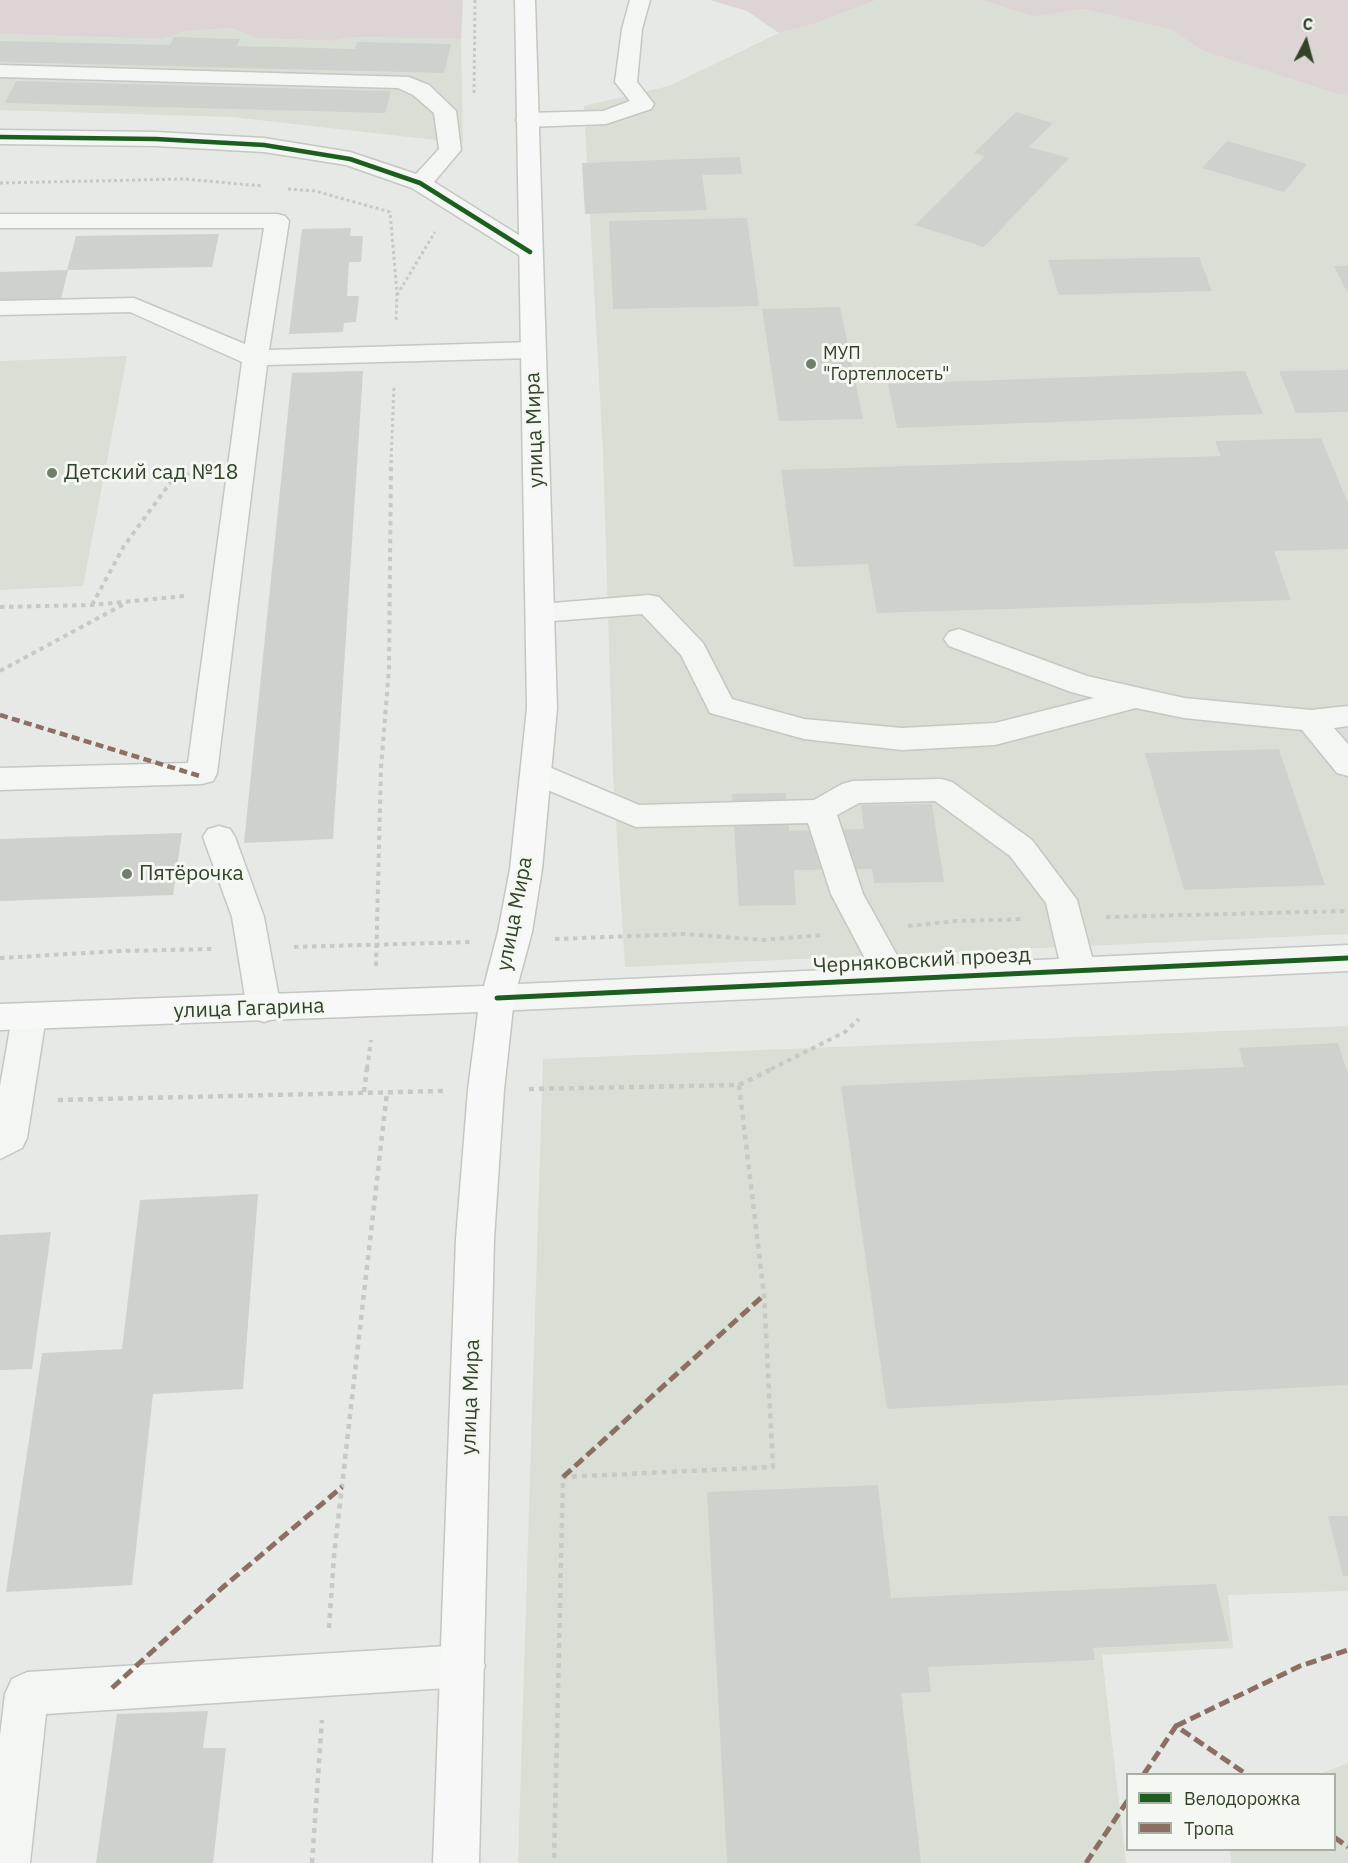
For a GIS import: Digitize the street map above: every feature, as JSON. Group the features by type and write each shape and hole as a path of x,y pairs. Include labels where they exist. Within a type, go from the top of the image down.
{"main road":[{"name":"улица Мира","path":"456,1863 475,1239 486,1090 497,998 515,932 526,869 542,708 525,0"},
{"name":"улица Гагарина","path":"15,1017 264,1009 497,998"}],"street":[{"path":"527,120 606,117 643,104 626,82 632,29 640,0"},
{"path":"1,72 401,82 421,90 445,111 450,150 420,183"},
{"path":"0,137 156,139 264,145 350,159 420,183 530,252"},
{"path":"0,221 278,221 255,358 202,772 0,779"},
{"path":"0,308 134,305 255,358 532,350"},
{"path":"541,613 649,604 693,650 721,706 804,729 903,739 994,734 1138,698"},
{"path":"959,639 1081,686 1184,708 1311,720 1348,716"},
{"path":"1311,720 1348,765"},
{"path":"537,773 636,816 820,810 853,792 940,790 1021,848 1055,891 1061,900 1079,970"},
{"path":"820,810 847,894 897,979"},
{"path":"219,837 248,916 264,1009"},
{"name":"Черняковский проезд","path":"497,998 1348,958"},
{"path":"0,1144 9,1138 16,1101 15,1017"},
{"path":"7,1863 14,1703 463,1666"}],"path":[{"path":"397,295 428,242 454,205"},
{"path":"364,1092 375,1004 381,768 389,668 390,480 396,354"},
{"path":"92,605 124,546 171,482 244,449"},
{"path":"0,607 92,605 225,592"},
{"path":"0,671 127,602"},
{"path":"1099,917 1348,911"},
{"path":"546,939 685,934 763,940 957,921 1028,919"},
{"path":"283,947 477,942"},
{"path":"0,958 120,951 213,949"},
{"path":"16,1101 739,1085 845,1032 897,979"},
{"path":"554,1863 563,1477 773,1467 764,1295 739,1085"},
{"path":"328,1638 335,1544 387,1092"},
{"path":"312,1863 323,1709"}],"shaded area":[{"path":"0,0 463,0 461,39 353,37 332,41 257,38 232,28 187,31 162,39 0,34"},
{"path":"710,0 877,0 811,25 779,33 747,11"},
{"path":"877,0 981,0 1035,17 1083,9 1172,30 1203,51 1337,94 1348,94 1348,934 625,967 613,773 603,452 584,106 669,86 779,33 811,25"},
{"path":"981,0 1348,0 1348,94 1337,94 1203,51 1172,30 1083,9 1035,17"},
{"path":"232,28 257,38 332,41 353,37 461,39 463,143 232,117 0,110 0,34 162,39 187,31"},
{"name":"Детский сад №18","path":"127,356 83,586 0,590 0,361"},
{"path":"1348,1026 1348,1591 1228,1595 1233,1648 1102,1655 1126,1863 518,1863 543,1059"},
{"path":"1348,1763 1348,1863 1231,1863 1230,1851 1336,1851 1336,1773 1323,1773"}],"building":[{"path":"174,37 240,39 237,46 355,49 357,42 451,44 444,73 0,62 0,41 170,45"},
{"path":"16,81 391,91 385,113 5,103"},
{"path":"1016,112 1053,123 1029,147 1069,158 984,247 915,225 985,156 974,153"},
{"path":"1227,141 1307,164 1284,192 1202,168"},
{"path":"740,157 742,174 702,175 707,210 585,214 582,163"},
{"path":"747,218 759,306 613,309 609,221"},
{"path":"351,228 350,236 363,236 361,262 349,262 347,296 359,296 356,322 344,323 343,332 289,334 302,229"},
{"path":"219,234 212,267 67,270 76,236"},
{"path":"1199,257 1212,291 1059,295 1048,260"},
{"path":"1334,266 1348,266 1348,294"},
{"path":"68,270 60,303 0,304 0,272"},
{"name":"МУП \"Гортеплосеть\"","path":"840,307 863,419 779,421 762,309"},
{"path":"1348,370 1348,412 1296,413 1279,371"},
{"path":"363,371 333,839 244,843 292,373"},
{"path":"1245,371 1263,414 897,428 888,384"},
{"path":"1321,438 1348,503 1348,549 1274,551 1291,600 877,613 868,564 794,567 781,470 1221,456 1215,441"},
{"path":"1279,749 1325,885 1184,890 1145,753"},
{"path":"786,793 789,831 864,829 861,805 932,804 944,882 874,883 872,869 794,870 796,905 739,906 732,794"},
{"path":"182,833 173,895 0,901 0,839"},
{"path":"1338,1043 1348,1074 1348,1385 887,1409 841,1086 1244,1067 1239,1048"},
{"path":"258,1194 243,1389 153,1394 132,1585 6,1592 42,1353 122,1349 140,1200"},
{"path":"51,1232 32,1369 0,1370 0,1235"},
{"path":"878,1485 891,1598 1216,1584 1229,1641 1093,1648 1095,1660 928,1667 931,1692 901,1693 921,1863 727,1863 707,1492"},
{"path":"1328,1516 1348,1516 1348,1576 1343,1576"},
{"path":"208,1711 203,1748 226,1748 213,1863 96,1863 117,1714"}],"marked path":[{"path":"0,715 203,777"},
{"path":"563,1477 764,1295"},
{"path":"112,1688 222,1588 342,1487"},
{"path":"1176,1726 1300,1666 1348,1650"},
{"path":"1145,1773 1176,1726 1245,1773"},
{"path":"1086,1863 1126,1803"},
{"path":"1336,1838 1348,1847"}],"cycle path":[{"path":"0,137 156,139 264,145 350,159 420,183 530,252"},
{"path":"497,998 1348,958"}],"place":[{"name":"МУП \"Гортеплосеть\"","path":"811,364"},
{"name":"Детский сад №18","path":"52,473"},
{"name":"Пятёрочка","path":"127,874"}]}
